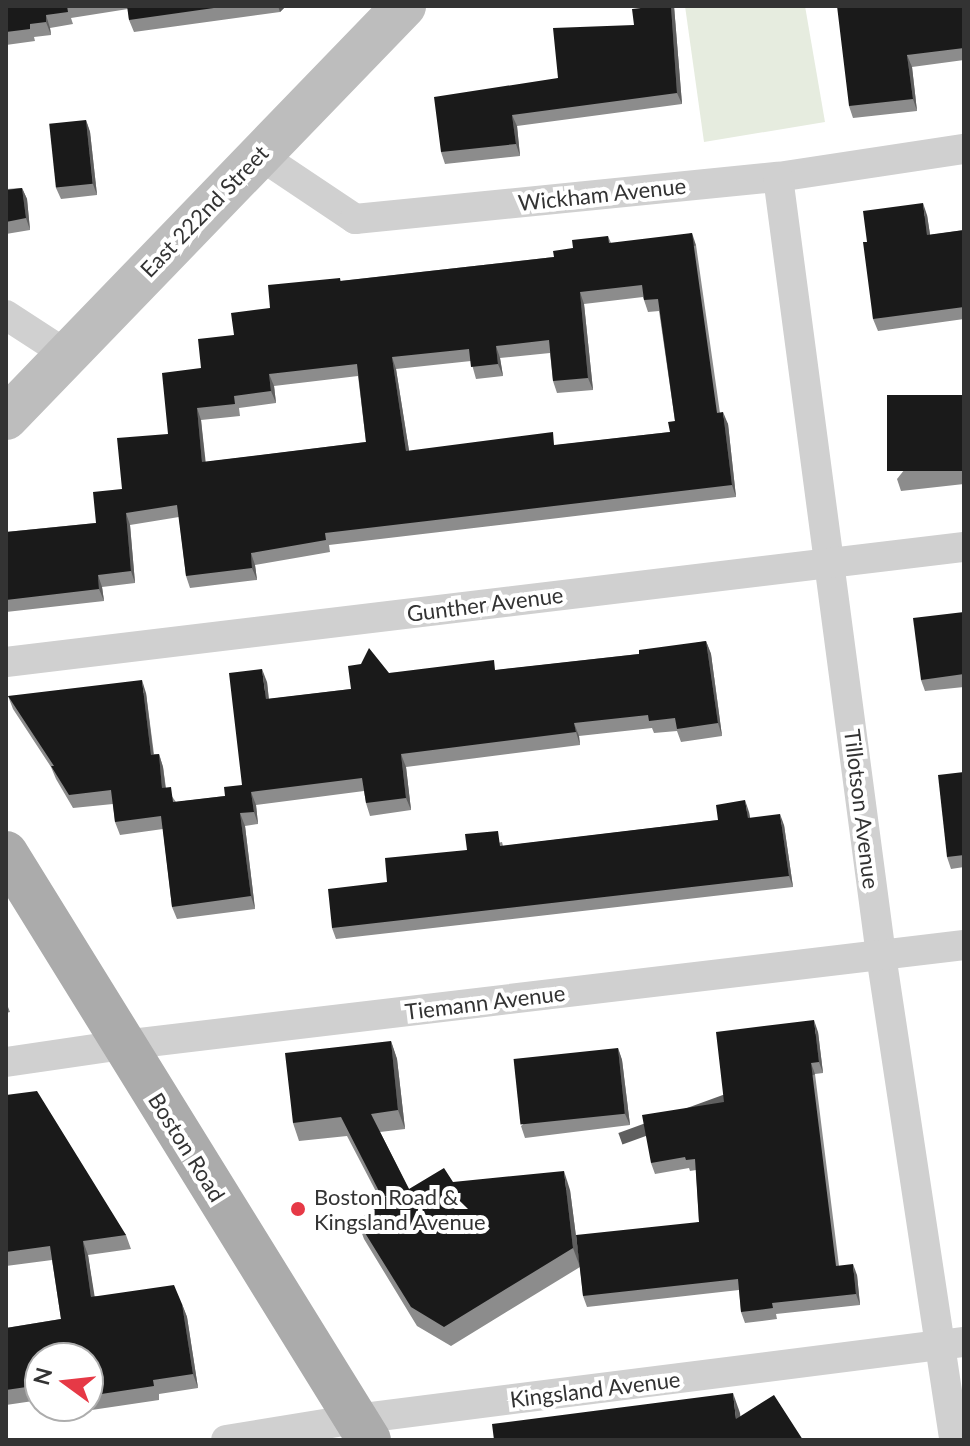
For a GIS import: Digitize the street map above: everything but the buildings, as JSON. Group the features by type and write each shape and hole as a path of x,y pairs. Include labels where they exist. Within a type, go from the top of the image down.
{"main road":[{"name":"Boston Road","path":"6,853 362,1430"}],"street":[{"name":"East 222nd Street","path":"6,418 404,6"},
{"name":"Wickham Avenue","path":"258,154 355,219 778,177 964,149"},
{"name":"Tillotson Avenue","path":"778,177 881,955 952,1344 954,1440"},
{"path":"6,315 66,354"},
{"name":"Gunther Avenue","path":"6,662 964,547"},
{"name":"Tiemann Avenue","path":"6,1062 123,1045 964,945"},
{"name":"Kingsland Avenue","path":"226,1440 362,1430 952,1344"}],"shaded area":[{"path":"685,6 805,6 825,122 704,142"}],"place":[{"name":"Boston Road & Kingsland Avenue","path":"298,1209"}]}
